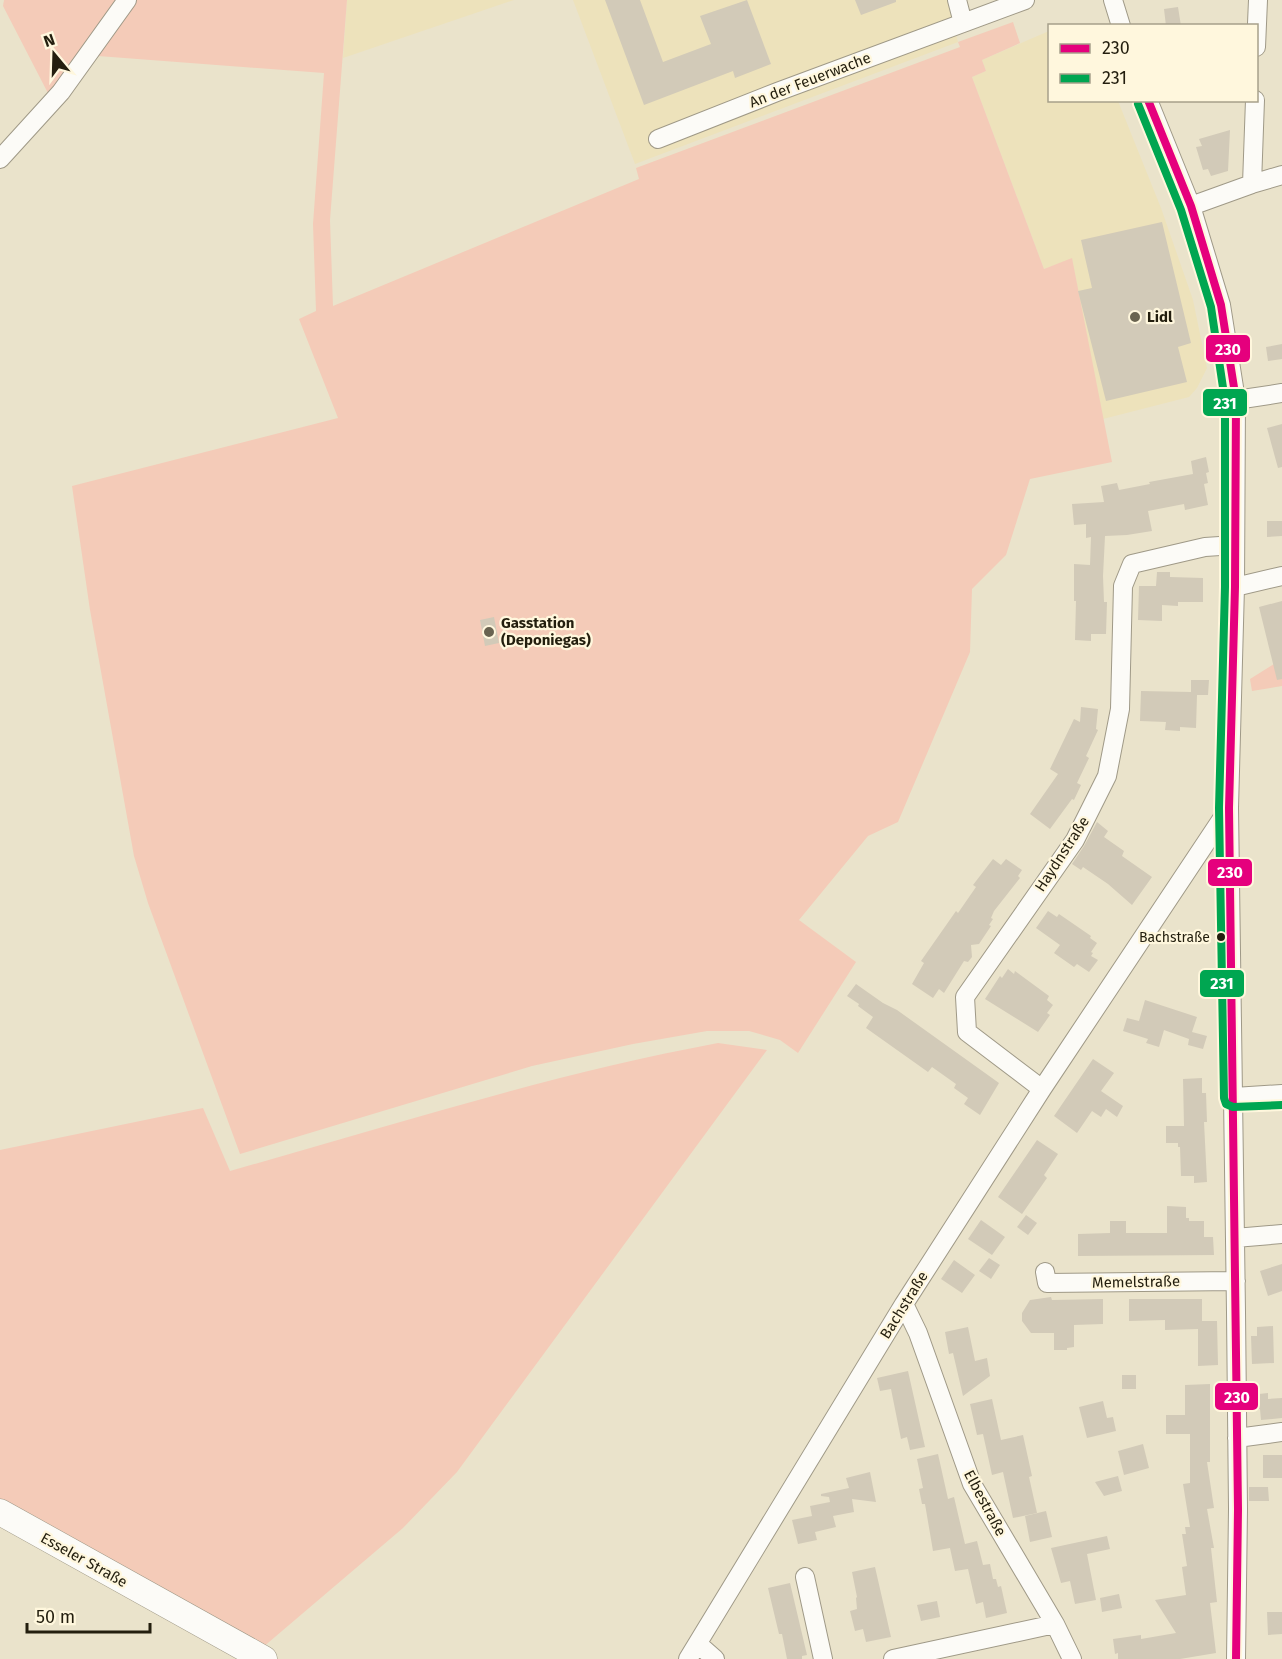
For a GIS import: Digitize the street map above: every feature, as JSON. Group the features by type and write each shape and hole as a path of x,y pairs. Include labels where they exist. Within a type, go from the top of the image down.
{"main road":[{"name":"Esseler Straße","path":"0,1512 264,1659"}],"street":[{"path":"0,159 61,92 128,0"},
{"path":"957,0 963,23"},
{"name":"An der Feuerwache","path":"658,139 777,92 1025,0"},
{"path":"1113,0 1119,24"},
{"path":"1257,24 1258,0"},
{"path":"1149,102 1191,207 1221,305 1236,400 1235,588 1229,808 1236,1281 1236,1659"},
{"path":"1252,184 1255,102"},
{"path":"1191,207 1282,175"},
{"path":"1236,400 1282,393"},
{"name":"Haydnstraße","path":"1042,1089 967,1032 964,997 1075,840 1107,776 1120,709 1123,586 1132,564 1205,547 1235,545"},
{"path":"1235,588 1282,576"},
{"name":"Bachstraße","path":"693,1651 904,1304 1042,1089 1229,808"},
{"path":"1233,1096 1282,1094"},
{"path":"1235,1238 1282,1234"},
{"name":"Memelstraße","path":"1045,1272 1047,1283 1236,1281"},
{"name":"Elbestraße","path":"904,1304 918,1333 972,1484 1055,1624 1072,1659"},
{"path":"1237,1438 1282,1432"},
{"path":"805,1577 823,1659"},
{"path":"893,1659 971,1650 1055,1624"},
{"path":"693,1651 715,1659"}],"shaded area":[{"path":"4,0 120,0 51,99 3,6"},
{"path":"136,0 347,0 330,220 333,306 639,179 636,168 960,47 958,42 1013,22 1020,43 982,60 986,71 972,77 1044,269 1072,258 1112,462 1030,479 1006,555 972,589 970,652 898,822 868,836 799,920 856,962 798,1053 780,1040 749,1031 707,1031 633,1044 532,1066 240,1154 148,903 134,856 90,610 72,486 338,418 299,319 316,311 313,224 324,73 98,56"},
{"path":"347,0 514,0 343,58"},
{"path":"573,0 947,0 958,42 635,164"},
{"path":"1048,31 1048,102 1118,102 1161,208 1193,300 1207,368 1197,388 1189,397 1103,419 1072,259 1044,269 972,77 986,71 982,60"},
{"path":"1282,659 1282,686 1252,691 1250,679"},
{"path":"718,1043 767,1050 457,1472 403,1528 262,1648 0,1501 0,1150 203,1108 230,1171 533,1085"}],"building":[{"path":"605,0 640,0 663,62 711,44 700,16 747,0 771,64 735,78 733,71 644,105"},
{"path":"855,0 896,0 896,2 861,15"},
{"path":"1178,7 1181,24 1166,24 1164,9"},
{"path":"1230,130 1228,171 1211,176 1208,169 1203,170 1196,147 1202,146 1199,139"},
{"name":"Lidl","path":"1162,222 1191,343 1178,347 1187,382 1106,401 1078,291 1092,288 1081,240"},
{"path":"1282,344 1282,359 1268,361 1266,347"},
{"path":"1282,424 1282,467 1278,468 1267,428"},
{"path":"1206,457 1209,472 1206,473 1208,483 1204,484 1208,505 1185,510 1184,504 1148,511 1152,531 1105,536 1103,576 1104,602 1107,602 1106,634 1091,634 1091,641 1075,640 1074,564 1090,565 1091,537 1086,538 1086,524 1074,525 1072,504 1104,502 1101,486 1117,483 1119,490 1193,474 1191,461"},
{"path":"1267,521 1282,521 1282,536 1267,537"},
{"path":"1157,572 1170,572 1170,577 1203,578 1203,602 1178,602 1178,606 1162,605 1162,621 1138,620 1139,586 1156,586"},
{"path":"1282,601 1282,679 1277,680 1259,607"},
{"name":"Gasstation (Deponiegas)","path":"494,617 499,643 485,646 480,620"},
{"path":"1191,680 1209,680 1208,695 1197,695 1196,728 1180,727 1180,731 1165,730 1166,722 1140,721 1141,691 1191,692"},
{"path":"1081,707 1098,709 1096,729 1098,730 1086,756 1089,758 1077,783 1081,785 1074,800 1072,799 1050,829 1030,814 1058,774 1050,769 1074,719 1080,722"},
{"path":"1097,822 1108,831 1104,837 1124,851 1122,856 1152,877 1132,905 1108,884 1083,867 1081,870 1072,864"},
{"path":"993,859 1001,865 1006,859 1022,870 1018,876 1020,878 994,911 989,925 991,926 979,944 971,945 972,957 968,962 964,961 944,993 939,989 933,998 912,984 924,963 921,961 956,911 958,913 976,887 973,885"},
{"path":"1048,911 1057,917 1059,914 1091,936 1090,938 1097,943 1091,956 1098,960 1089,972 1077,964 1074,967 1054,953 1060,945 1036,928"},
{"path":"1008,969 1014,974 1015,971 1049,996 1047,1000 1053,1005 1047,1013 1050,1015 1038,1032 985,999 1000,976 1002,978"},
{"path":"856,984 897,1010 999,1083 980,1115 964,1104 968,1098 954,1088 956,1084 932,1067 928,1072 866,1028 873,1017 847,996"},
{"path":"1145,1000 1197,1017 1192,1032 1207,1036 1203,1049 1188,1045 1189,1039 1164,1030 1159,1047 1146,1043 1148,1039 1123,1031 1127,1018 1139,1021"},
{"path":"1093,1059 1114,1073 1101,1091 1123,1106 1117,1117 1106,1109 1101,1117 1092,1111 1077,1133 1054,1116"},
{"path":"1202,1078 1202,1093 1206,1093 1207,1122 1204,1122 1207,1182 1194,1183 1194,1176 1181,1176 1180,1147 1178,1143 1166,1143 1166,1126 1184,1126 1183,1079"},
{"path":"1037,1140 1058,1154 1044,1175 1047,1178 1022,1214 998,1197"},
{"path":"1167,1206 1186,1207 1186,1218 1189,1218 1189,1221 1204,1221 1204,1237 1213,1237 1214,1255 1078,1256 1078,1234 1110,1233 1110,1221 1126,1221 1126,1233 1167,1233"},
{"path":"1026,1215 1037,1223 1028,1235 1017,1227"},
{"path":"981,1220 1005,1237 992,1255 968,1239"},
{"path":"989,1258 1000,1265 991,1279 979,1271"},
{"path":"954,1260 975,1275 962,1293 941,1279"},
{"path":"1282,1264 1282,1291 1268,1296 1260,1271"},
{"path":"1051,1297 1052,1300 1103,1299 1103,1324 1074,1325 1074,1347 1067,1348 1067,1350 1054,1350 1054,1333 1031,1333 1022,1321 1022,1313 1030,1300"},
{"path":"1129,1299 1202,1299 1202,1321 1217,1321 1218,1365 1198,1366 1198,1329 1165,1330 1165,1320 1129,1321"},
{"path":"1273,1326 1274,1363 1252,1364 1251,1336 1257,1336 1257,1327"},
{"path":"968,1327 975,1361 987,1358 990,1376 963,1396 953,1353 949,1354 945,1332"},
{"path":"908,1371 925,1447 910,1450 907,1437 901,1439 891,1389 880,1391 877,1378"},
{"path":"1122,1375 1136,1375 1136,1389 1122,1389"},
{"path":"1210,1384 1210,1462 1207,1462 1214,1508 1207,1509 1214,1548 1211,1548 1217,1602 1210,1603 1216,1653 1180,1659 1118,1659 1113,1639 1141,1635 1141,1639 1176,1633 1155,1600 1186,1595 1182,1567 1187,1566 1182,1534 1186,1534 1185,1527 1190,1527 1183,1484 1190,1483 1190,1434 1166,1434 1166,1415 1185,1415 1185,1385"},
{"path":"1268,1393 1268,1399 1282,1398 1282,1418 1261,1420 1260,1409 1252,1410 1250,1395"},
{"path":"992,1399 1001,1440 1023,1435 1037,1513 1013,1518 1003,1472 992,1475 983,1434 977,1435 970,1404"},
{"path":"1103,1401 1107,1418 1113,1417 1116,1431 1087,1438 1079,1407"},
{"path":"1143,1444 1149,1468 1124,1475 1118,1451"},
{"path":"938,1454 948,1499 954,1497 965,1544 977,1541 983,1565 990,1564 993,1579 996,1579 998,1587 1001,1586 1007,1613 986,1618 983,1602 976,1604 968,1569 955,1571 950,1548 933,1551 925,1504 922,1504 919,1489 923,1488 917,1459"},
{"path":"1263,1455 1282,1455 1282,1478 1263,1478"},
{"path":"870,1472 876,1502 852,1499 854,1512 833,1516 836,1527 815,1532 817,1540 798,1544 792,1520 812,1516 810,1506 830,1502 829,1497 821,1496 821,1494 849,1488 846,1478"},
{"path":"1118,1476 1122,1491 1104,1496 1095,1482"},
{"path":"1249,1487 1268,1487 1269,1501 1249,1501"},
{"path":"1046,1511 1052,1537 1030,1542 1025,1516"},
{"path":"1107,1536 1110,1549 1087,1554 1096,1600 1075,1604 1070,1581 1061,1583 1051,1548"},
{"path":"875,1567 891,1637 866,1642 863,1629 855,1631 850,1611 857,1609 852,1572"},
{"path":"790,1583 807,1655 802,1656 802,1659 787,1659 768,1588"},
{"path":"1119,1594 1122,1608 1102,1612 1100,1598"},
{"path":"937,1601 940,1617 921,1621 917,1605"},
{"path":"1267,1612 1282,1612 1282,1634 1268,1635"}],"transit line":[{"name":"230","path":"1149,102 1191,206 1221,305 1236,400 1235,587 1229,808 1238,1509 1236,1659"},
{"name":"231","path":"1138,104 1181,210 1211,307 1225,401 1225,587 1219,808 1224,1098 1226,1104 1233,1107 1282,1105"}],"place":[{"name":"Lidl","path":"1135,317"},
{"name":"Gasstation (Deponiegas)","path":"489,632"},
{"name":"Bachstraße","path":"1221,937"}]}
